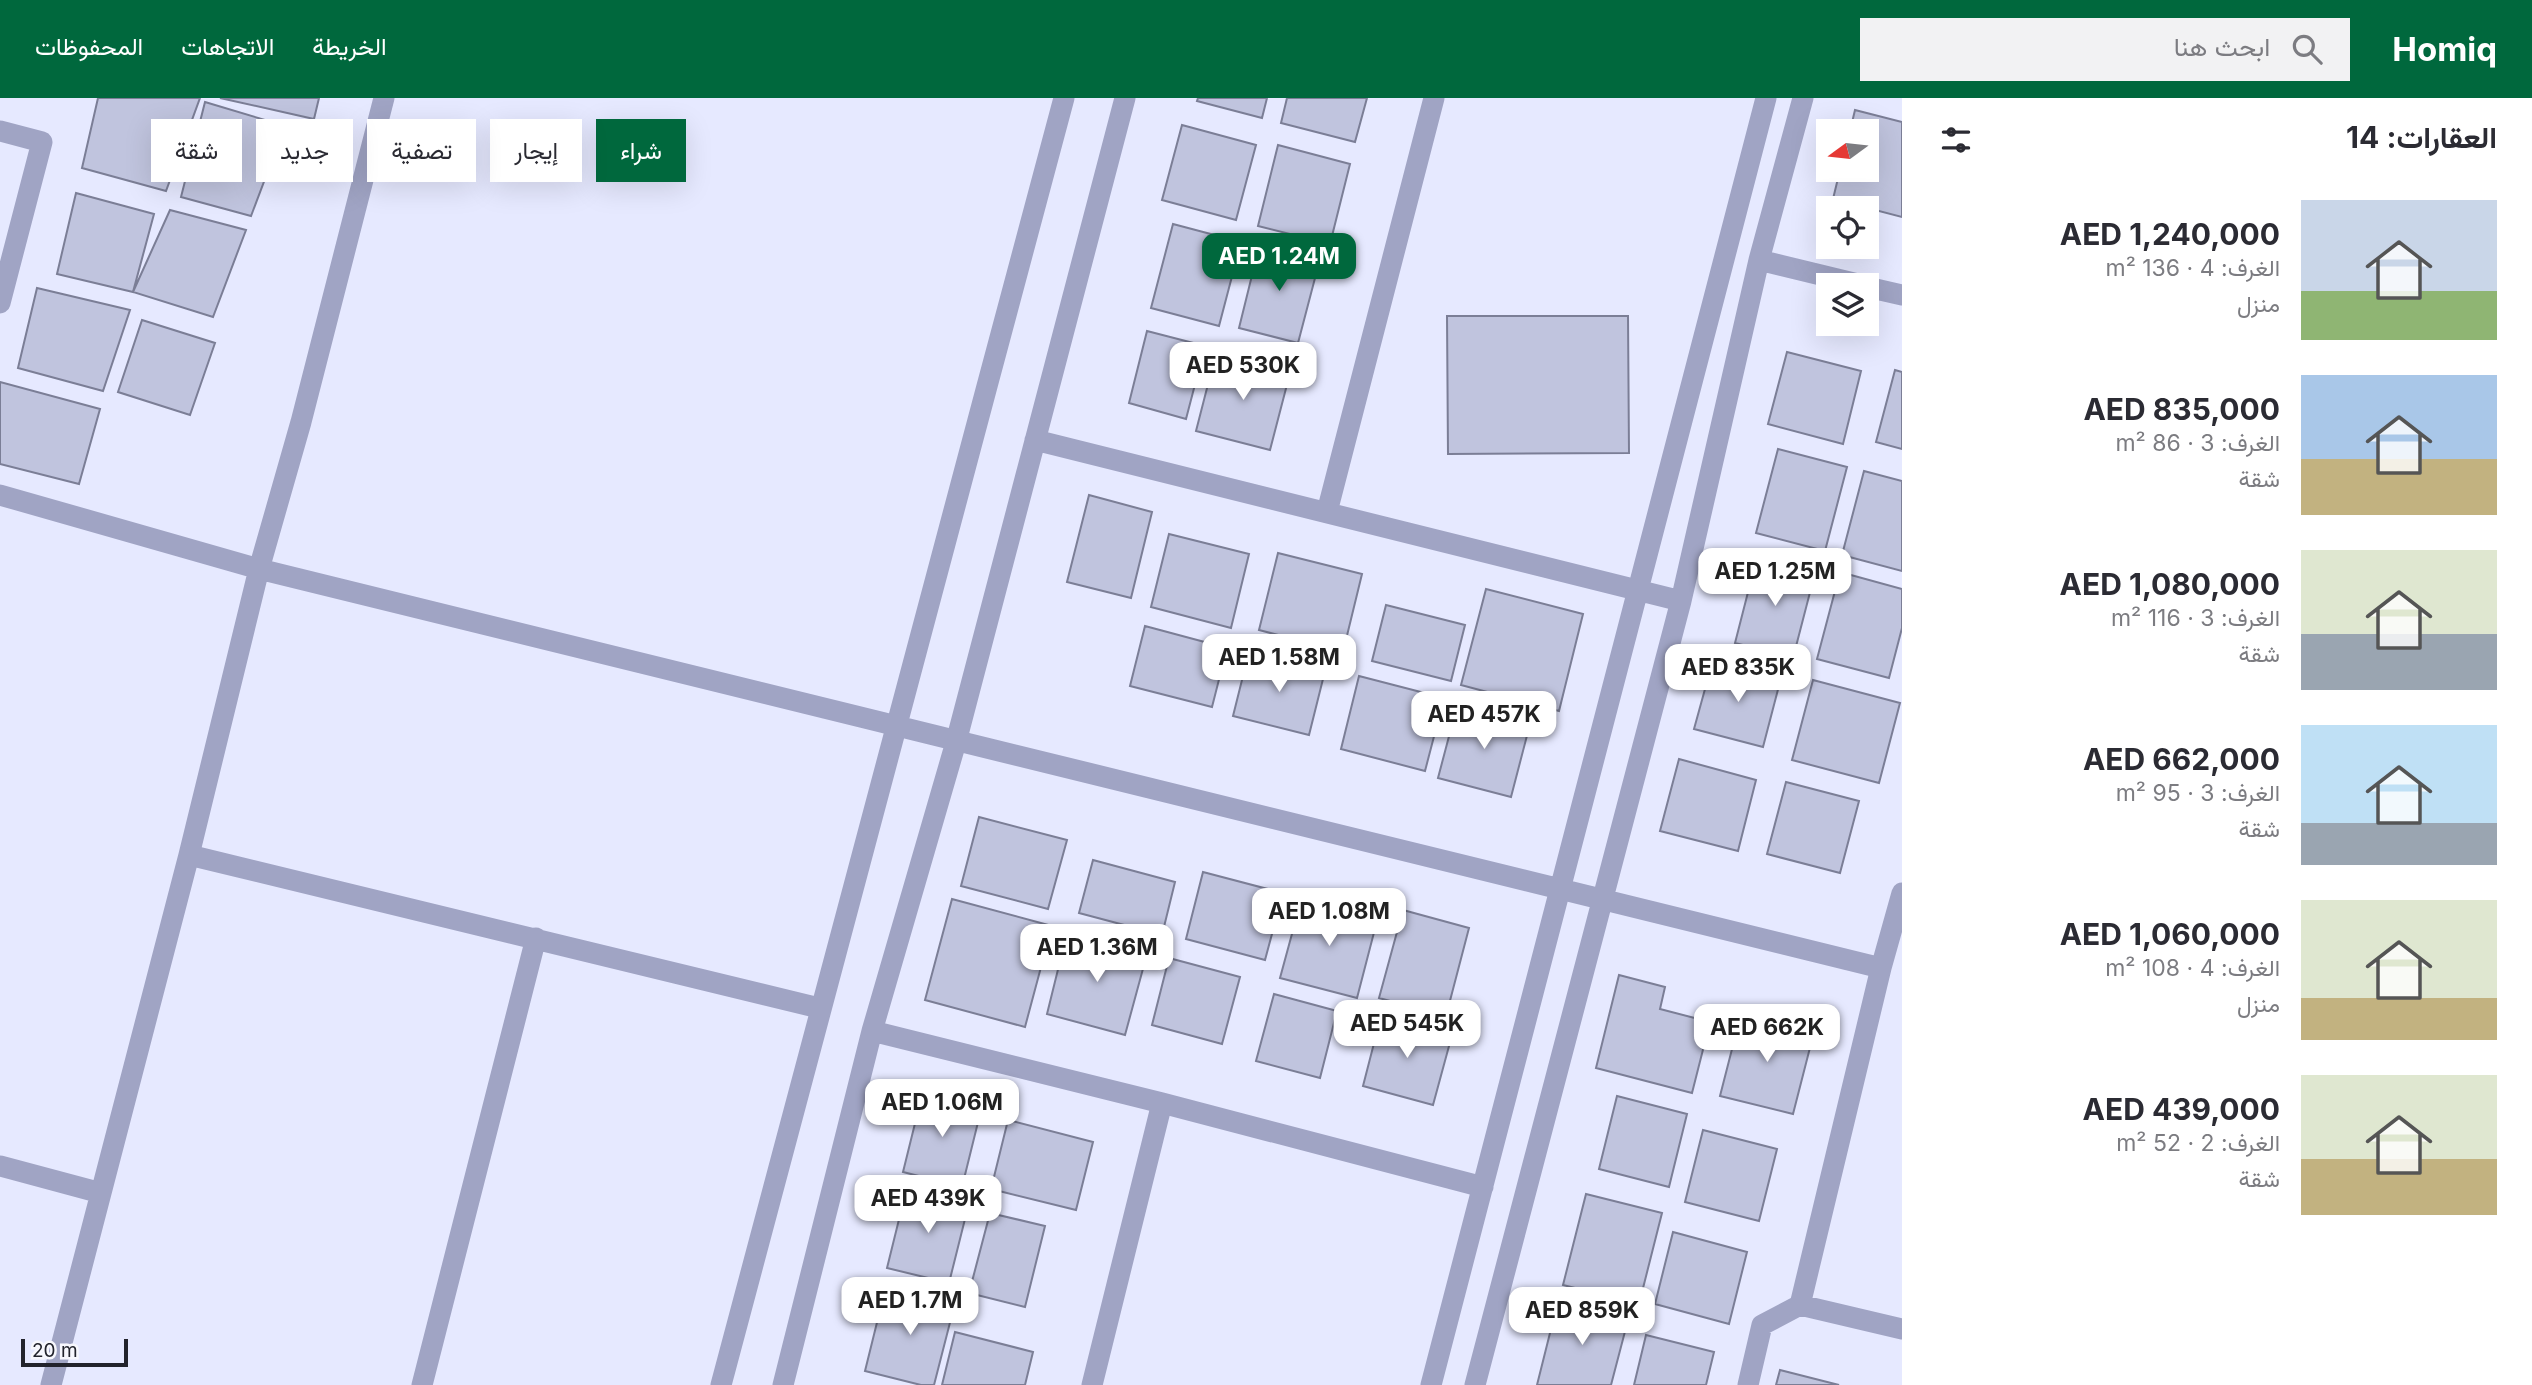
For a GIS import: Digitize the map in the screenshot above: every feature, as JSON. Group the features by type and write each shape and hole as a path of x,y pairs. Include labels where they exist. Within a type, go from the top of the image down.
{"street":[{"path":"51,1385 259,569 301,422 384,98"},
{"path":"721,1385 819,1008 897,728 1064,98"},
{"path":"783,1385 872,1031 956,742 1125,98"},
{"path":"1326,512 1434,98"},
{"path":"1431,1385 1766,98"},
{"path":"1475,1385 1681,601 1759,260 1803,98"},
{"path":"0,131 43,142 0,303"},
{"path":"1759,260 1816,274"},
{"path":"1879,290 1902,295"},
{"path":"1035,440 1681,601"},
{"path":"0,495 259,569 1881,968"},
{"path":"188,855 819,1008"},
{"path":"1800,1305 1881,968 1902,893"},
{"path":"422,1385 536,938"},
{"path":"872,1031 1483,1187"},
{"path":"1092,1385 1162,1103"},
{"path":"0,1166 101,1193"},
{"path":"1748,1385 1762,1325 1800,1305 1902,1329"}],"building":[{"path":"98,98 200,98 192,119 151,119 151,182 169,182 166,191 82,168"},
{"path":"220,98 319,98 314,119"},
{"path":"1198,98 1267,98 1262,118 1197,101"},
{"path":"1287,98 1367,98 1355,142 1281,123"},
{"path":"205,102 262,119 256,119 256,182 264,182 251,216 181,197 185,182 242,182 242,119 201,119"},
{"path":"1855,110 1902,122 1902,217 1879,211 1879,196 1834,196 1837,182 1880,182 1880,119 1853,119"},
{"path":"1182,125 1256,145 1236,220 1162,200"},
{"path":"1278,145 1350,164 1330,244 1258,226"},
{"path":"76,193 154,214 133,292 57,274"},
{"path":"170,210 246,230 213,317 133,292"},
{"path":"1173,224 1241,242 1219,326 1151,308"},
{"path":"1260,243 1320,259 1298,343 1239,328"},
{"path":"37,288 130,310 103,391 18,368"},
{"path":"1447,316 1628,316 1629,453 1448,454"},
{"path":"142,320 215,343 190,415 118,392"},
{"path":"1147,331 1205,346 1186,419 1129,403"},
{"path":"1787,352 1861,371 1843,444 1768,424"},
{"path":"1216,353 1290,373 1270,450 1196,431"},
{"path":"1895,370 1902,372 1902,449 1876,442"},
{"path":"0,382 100,409 79,484 0,464"},
{"path":"1778,449 1847,467 1825,551 1756,533"},
{"path":"1864,471 1902,481 1902,571 1842,555"},
{"path":"1089,495 1152,512 1131,598 1067,582"},
{"path":"1169,534 1249,554 1231,628 1151,607"},
{"path":"1278,553 1362,574 1343,652 1259,630"},
{"path":"1757,557 1815,573 1793,658 1735,643"},
{"path":"1840,572 1902,589 1902,628 1889,678 1817,659"},
{"path":"1486,589 1583,614 1559,711 1461,685"},
{"path":"1386,605 1465,625 1451,681 1372,661"},
{"path":"1145,626 1227,648 1212,707 1130,686"},
{"path":"1249,652 1325,671 1309,735 1233,716"},
{"path":"1713,660 1781,678 1763,747 1694,729"},
{"path":"1359,676 1444,698 1425,771 1341,749"},
{"path":"1813,680 1900,703 1879,783 1792,760"},
{"path":"1457,706 1530,724 1511,797 1438,778"},
{"path":"1679,759 1756,780 1738,851 1660,831"},
{"path":"1786,782 1859,801 1840,873 1767,854"},
{"path":"979,817 1067,840 1048,909 961,886"},
{"path":"1093,860 1175,882 1162,935 1079,913"},
{"path":"1203,872 1283,893 1265,960 1186,939"},
{"path":"1302,897 1378,917 1357,998 1280,978"},
{"path":"952,899 1052,926 1025,1027 925,1000"},
{"path":"1403,910 1469,928 1446,1016 1379,998"},
{"path":"1067,933 1147,954 1125,1035 1047,1014"},
{"path":"1169,958 1240,977 1222,1044 1152,1025"},
{"path":"1619,975 1665,987 1660,1009 1710,1022 1692,1093 1596,1068"},
{"path":"1274,994 1337,1011 1320,1078 1256,1061"},
{"path":"1741,1014 1814,1032 1793,1114 1720,1096"},
{"path":"1381,1016 1452,1035 1433,1105 1363,1086"},
{"path":"923,1091 982,1106 962,1187 903,1172"},
{"path":"1617,1096 1687,1114 1669,1187 1599,1169"},
{"path":"1008,1120 1093,1142 1076,1210 991,1189"},
{"path":"1703,1130 1777,1149 1759,1221 1685,1202"},
{"path":"907,1187 969,1203 949,1283 887,1268"},
{"path":"1586,1194 1662,1213 1639,1304 1563,1285"},
{"path":"990,1213 1045,1226 1025,1307 969,1293"},
{"path":"1673,1232 1747,1252 1729,1324 1655,1304"},
{"path":"886,1286 955,1303 934,1385 921,1385 865,1371"},
{"path":"1558,1301 1628,1320 1611,1385 1537,1385"},
{"path":"955,1332 1033,1352 1025,1385 942,1385"},
{"path":"1646,1335 1714,1352 1706,1385 1634,1385"},
{"path":"1780,1370 1839,1385 1776,1385"}]}
